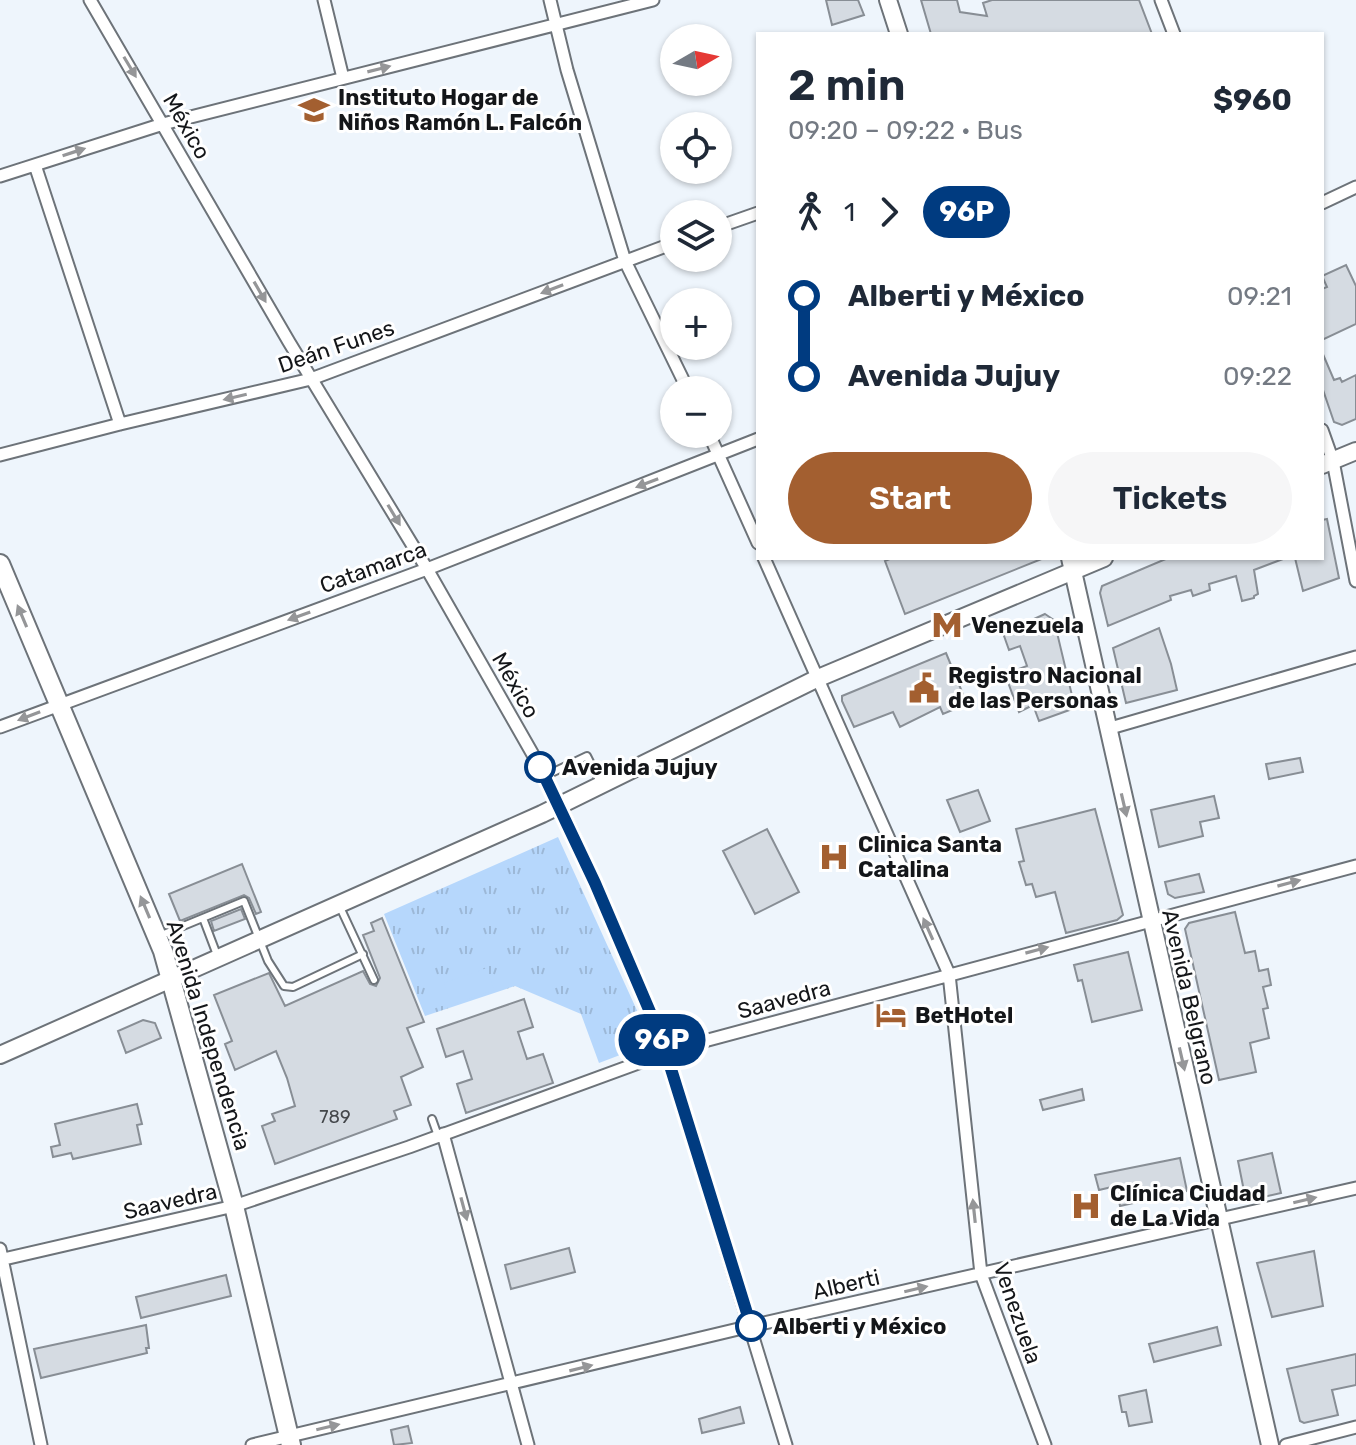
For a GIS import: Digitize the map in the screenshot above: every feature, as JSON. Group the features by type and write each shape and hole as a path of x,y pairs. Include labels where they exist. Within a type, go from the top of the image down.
{"main road":[{"path":"888,0 898,32"},
{"path":"1327,463 1356,451"},
{"path":"0,1055 559,805 816,679 1072,564 1093,560"},
{"name":"Avenida Independencia","path":"0,564 157,937 172,980 234,1206 290,1441"},
{"name":"Avenida Belgrano","path":"1072,564 1270,1445"}],"street":[{"name":"México","path":"90,0 311,379 427,569 559,805 641,986 666,1054 786,1445"},
{"path":"324,0 343,78"},
{"path":"550,0 567,70 625,261 681,376"},
{"path":"0,176 163,124 653,0"},
{"path":"1161,0 1173,32"},
{"path":"35,165 120,424"},
{"path":"1324,202 1356,187"},
{"path":"732,222 756,214"},
{"name":"Deán Funes","path":"0,455 311,379 660,248"},
{"name":"Catamarca","path":"0,727 427,569 756,440"},
{"path":"1324,443 1356,581"},
{"path":"716,448 756,538"},
{"name":"Venezuela","path":"765,560 949,974 981,1274 1045,1445"},
{"path":"1107,729 1356,657"},
{"name":"Saavedra","path":"1,1256 234,1206 682,1047 1356,866"},
{"path":"440,1135 528,1445"},
{"name":"Alberti","path":"252,1445 290,1441 751,1326 1356,1188"},
{"path":"1,1256 41,1445"},
{"path":"1286,1445 1356,1427"}],"lane":[{"path":"545,776 587,756 601,784"},
{"path":"157,937 244,901 268,961 284,986 293,987 363,954"},
{"path":"339,905 374,980"},
{"path":"203,918 218,959"},
{"path":"432,1119 440,1135"}],"green space":[{"path":"558,837 645,1028 649,1044 599,1063 581,1014 515,986 425,1016 384,914"},
{"path":"487,968 494,990 452,1005 444,983"}],"building":[{"path":"826,0 858,0 864,15 832,25"},
{"path":"921,0 957,0 960,12 987,16 983,3 992,0 1139,0 1151,32 930,32"},
{"path":"1346,265 1356,286 1356,324 1324,339 1324,288 1327,287 1324,275"},
{"path":"1324,357 1334,380 1340,378 1342,382 1356,375 1356,419 1342,425 1334,422 1324,393"},
{"path":"1327,519 1339,578 1303,591 1295,560 1324,560 1324,520"},
{"path":"887,560 1039,560 905,614 885,561"},
{"path":"1163,560 1280,560 1254,570 1258,594 1254,598 1242,601 1236,576 1209,584 1210,590 1193,596 1191,590 1170,596 1171,600 1108,626 1100,593 1102,586"},
{"path":"1045,614 1054,620 1075,708 1039,721 1033,705 1019,712 1005,674 1027,666 1020,646 1009,650 1003,633"},
{"path":"1159,628 1177,690 1126,703 1113,648"},
{"path":"946,653 967,704 943,714 940,707 900,727 893,712 854,727 842,696"},
{"path":"1300,758 1303,772 1269,779 1266,764"},
{"path":"978,790 990,821 960,832 947,800"},
{"path":"1214,796 1219,818 1200,822 1203,836 1159,847 1151,810"},
{"path":"1095,809 1123,915 1117,920 1066,933 1055,892 1036,897 1032,884 1026,885 1019,862 1024,861 1016,829"},
{"path":"767,829 799,892 755,914 723,851"},
{"path":"242,864 261,912 256,914 249,898 244,895 180,921 169,894"},
{"path":"1199,874 1204,892 1175,898 1168,894 1165,882"},
{"path":"241,909 245,919 214,931 211,921"},
{"path":"1235,912 1245,953 1255,951 1259,971 1268,969 1271,985 1263,987 1268,1008 1263,1009 1269,1038 1250,1043 1256,1072 1219,1080 1185,929 1189,923"},
{"path":"382,918 424,1022 407,1028 423,1067 401,1077 411,1105 394,1111 397,1119 275,1164 262,1126 275,1121 272,1114 295,1106 287,1078 276,1051 235,1070 225,1044 232,1041 214,995 269,973 285,1006 363,971 370,984 376,986 380,978 363,935 374,931 371,923"},
{"path":"1128,952 1142,1010 1092,1022 1082,980 1078,981 1074,965"},
{"path":"524,999 533,1027 518,1032 527,1059 543,1054 553,1083 466,1113 457,1084 472,1079 463,1051 446,1057 437,1029"},
{"path":"143,1020 155,1023 161,1038 126,1053 118,1031"},
{"path":"1082,1089 1084,1100 1043,1110 1040,1100"},
{"path":"137,1104 142,1124 137,1125 141,1144 73,1159 71,1153 53,1157 51,1147 60,1145 55,1124"},
{"path":"1272,1153 1281,1193 1246,1201 1238,1161"},
{"path":"1180,1158 1187,1191 1120,1206 1116,1186 1099,1190 1095,1175"},
{"path":"569,1248 575,1272 511,1289 505,1265"},
{"path":"1314,1251 1323,1306 1272,1317 1257,1263"},
{"path":"226,1275 231,1296 141,1318 136,1297"},
{"path":"146,1325 147,1353 41,1378 34,1349"},
{"path":"1217,1327 1221,1345 1154,1362 1149,1344"},
{"path":"1356,1354 1356,1385 1332,1390 1338,1415 1304,1423 1300,1421 1287,1369"},
{"path":"1146,1390 1152,1422 1129,1426 1119,1396"},
{"path":"740,1407 744,1423 702,1433 699,1419"},
{"path":"408,1426 412,1443 394,1445 391,1430"}],"bus line":[{"name":"96P","path":"540,767 595,883 662,1040 751,1326"}],"place":[{"name":"Instituto Hogar de Niños Ramón L. Falcón","path":"314,110"},
{"name":"Venezuela","path":"947,625"},
{"name":"Registro Nacional de las Personas","path":"924,688"},
{"name":"Avenida Jujuy","path":"540,767"},
{"name":"Clinica Santa Catalina","path":"834,857"},
{"name":"BetHotel","path":"891,1015"},
{"name":"Clínica Ciudad de La Vida","path":"1086,1206"},
{"name":"Alberti y México","path":"751,1326"}]}
